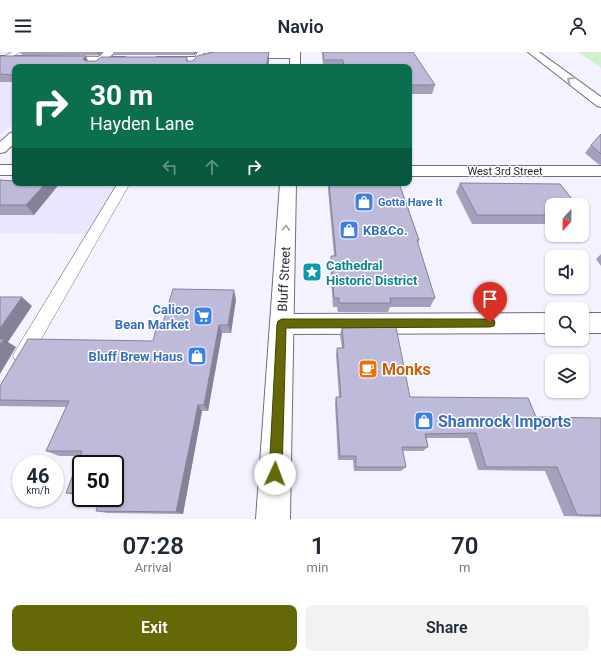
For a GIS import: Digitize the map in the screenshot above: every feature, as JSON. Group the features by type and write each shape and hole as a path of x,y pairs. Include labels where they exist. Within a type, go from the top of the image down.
{"street":[{"path":"96,64 110,52"},
{"path":"533,52 601,103"},
{"path":"146,60 197,60 215,55 295,53 295,64"},
{"path":"1,60 131,60"},
{"path":"0,149 12,139"},
{"path":"0,170 12,170"},
{"name":"West 3rd Street","path":"412,171 601,171"},
{"name":"Bluff Street","path":"273,519 288,186"},
{"path":"282,324 545,323"},
{"path":"589,323 601,323"}],"lane":[{"path":"1,60 17,52"},
{"path":"16,367 122,186"}],"shaded area":[{"path":"0,52 97,52 89,54 15,53 5,59 12,65 12,125 0,135"},
{"path":"0,181 12,183 12,186 122,186 94,234 0,233"}],"green space":[{"path":"578,52 601,52 601,68"}],"building":[{"path":"214,52 269,52 267,64 12,64 12,75 0,74 0,57 2,56 86,56 83,59 85,61 96,61 101,57 187,57 186,61 193,61 197,56"},
{"path":"323,52 413,52 435,85 412,85 412,64 344,64 343,60 324,60"},
{"path":"601,134 601,154 591,145"},
{"path":"0,180 12,181 12,186 43,186 26,205 0,205"},
{"path":"460,183 560,184 571,198 545,198 545,215 477,215"},
{"path":"329,186 400,186 419,240 417,240 435,298 390,298 391,303 339,303 339,298 334,298 331,256 336,256"},
{"path":"173,289 234,290 228,325 219,325 204,405 198,405 176,512 96,511 97,507 124,507 124,455 80,455 82,451 46,451 69,401 0,400 0,386 28,339 153,341 156,329 161,329"},
{"path":"0,297 22,297 0,328"},
{"path":"396,327 410,397 528,398 536,417 601,418 601,515 577,515 557,467 486,467 476,433 425,434 428,447 402,447 406,467 356,467 356,456 340,456 336,397 341,397 337,348 344,348 342,328"},
{"path":"0,339 4,339 0,345"},
{"path":"72,477 72,493 66,493"}],"place":[{"name":"Gotta Have It","path":"364,202"},
{"name":"KB&Co.","path":"349,230"},
{"name":"Cathedral Historic District","path":"312,272"},
{"name":"Calico Bean Market","path":"203,316"},
{"name":"Bluff Brew Haus","path":"197,356"},
{"name":"Monks","path":"368,369"},
{"name":"Shamrock Imports","path":"424,421"}],"route":[{"path":"275,474 282,324 490,323"}]}
